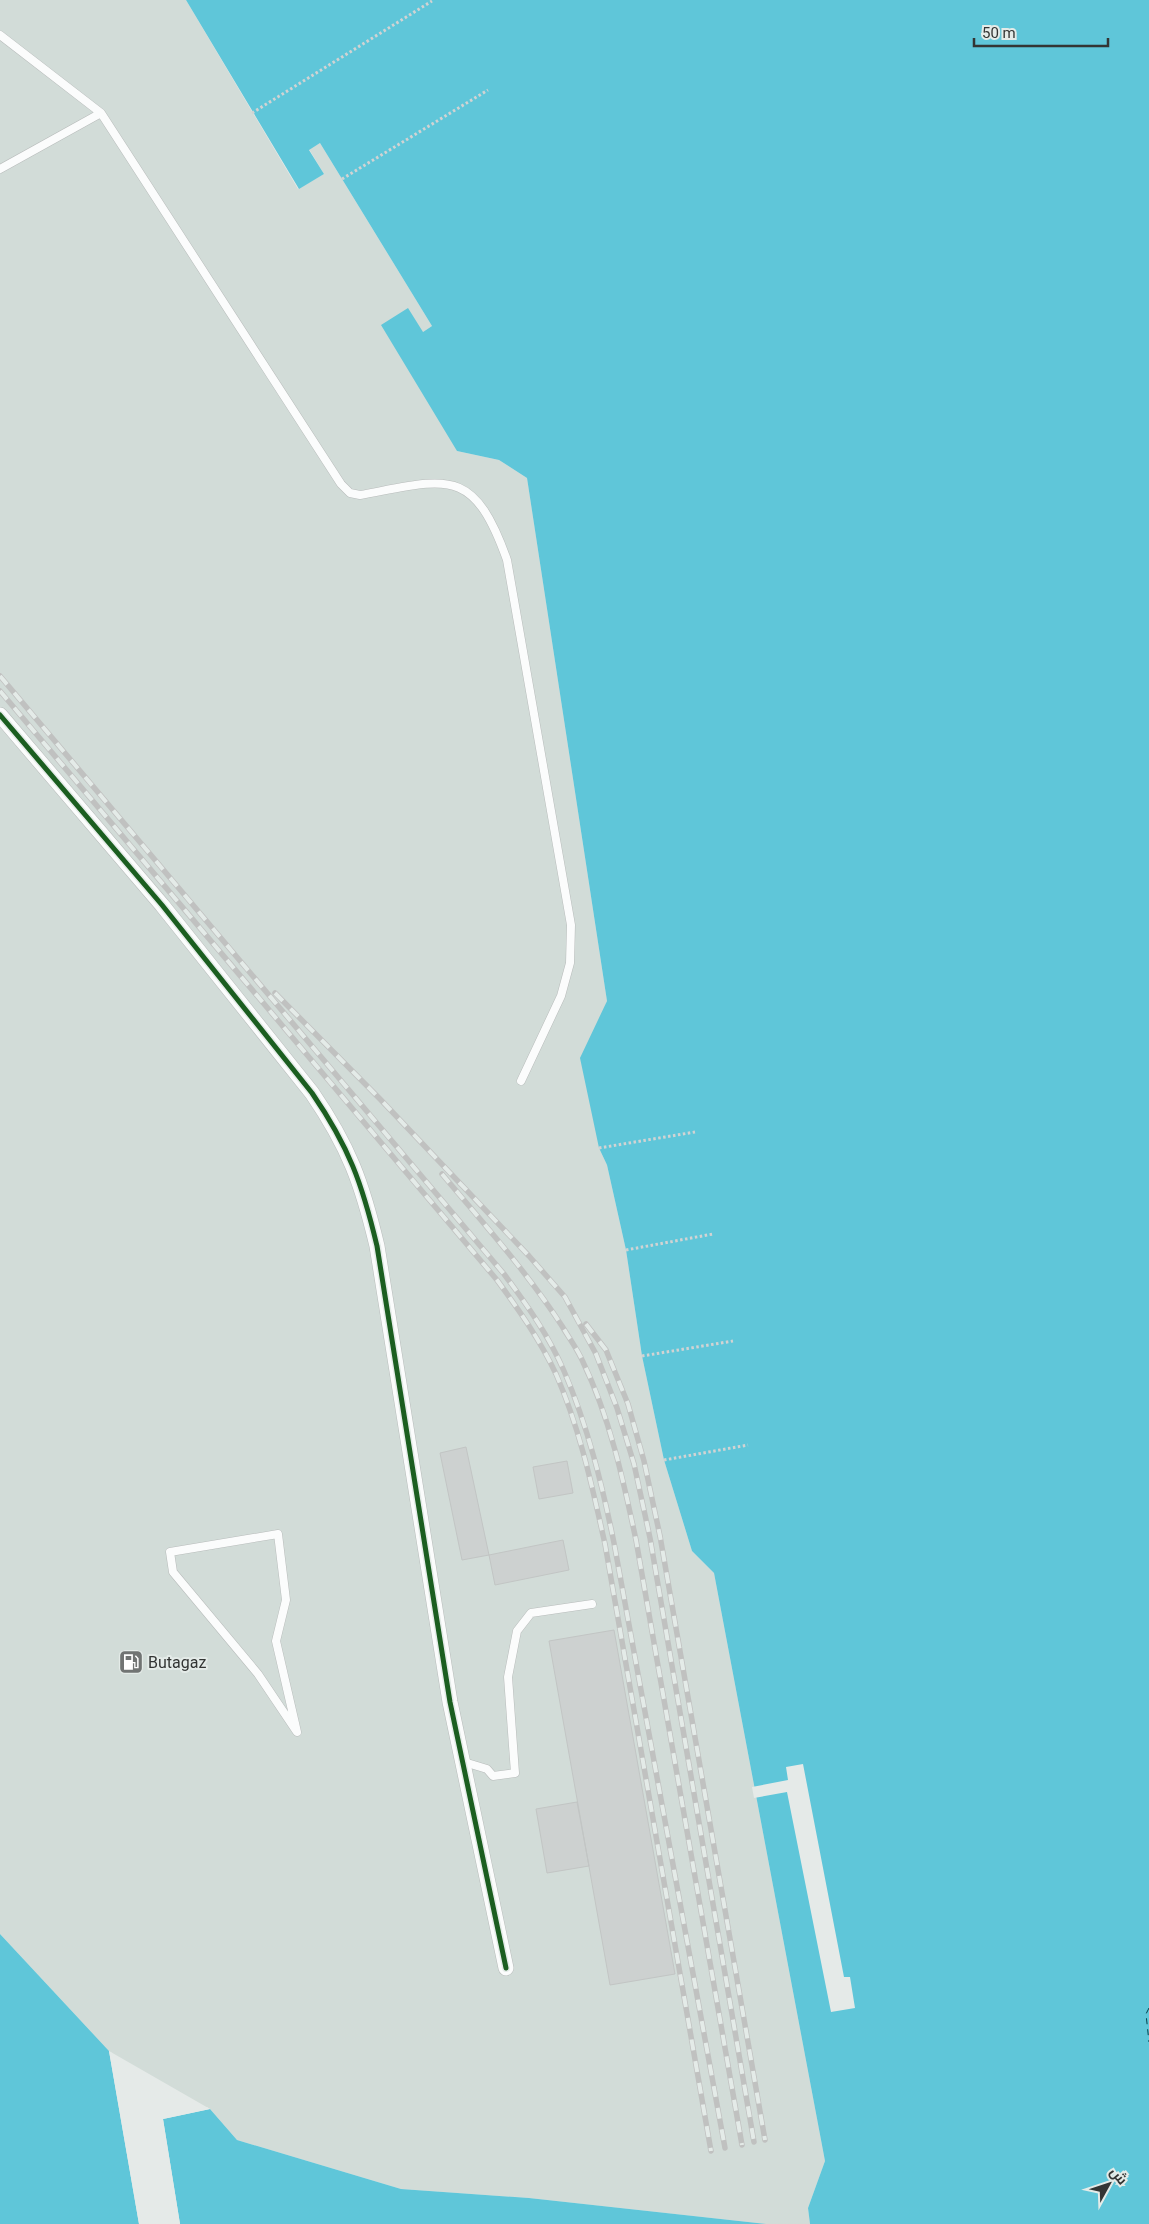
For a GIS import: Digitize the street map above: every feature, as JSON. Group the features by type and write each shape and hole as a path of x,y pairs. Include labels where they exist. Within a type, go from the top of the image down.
{"street":[{"path":"0,715 162,905 306,1086 334,1125 351,1157 365,1194 377,1246 450,1702 506,1968"}],"lane":[{"path":"0,35 101,113 341,484 350,493 360,495 426,483 451,484 469,492 482,505 496,528 507,560 571,925 570,963 561,996 521,1081"},
{"path":"0,169 101,113"},
{"path":"278,1534 286,1600 276,1641 297,1732 258,1674 172,1572 170,1552 278,1534"},
{"path":"464,1762 487,1769 493,1776 515,1773 508,1677 517,1631 531,1613 592,1604"}],"path":[{"path":"252,114 432,1"},
{"path":"342,179 488,90"},
{"path":"599,1148 695,1132"},
{"path":"626,1250 713,1234"},
{"path":"642,1356 733,1341"},
{"path":"664,1460 748,1445"}],"shaded area":[{"path":"0,0 186,0 298,189 324,174 309,149 320,143 432,326 423,332 457,451 499,460 527,478 607,1001 602,1015 599,1148 607,1165 626,1250 642,1356 664,1460 692,1551 714,1573 825,2161 808,2208 810,2224 766,2224 529,2198 401,2189 237,2140 210,2109 109,2051 0,1934"}],"water":[{"path":"186,0 1149,0 1149,2224 810,2224 808,2208 825,2161 714,1573 692,1551 664,1460 642,1356 626,1250 607,1165 599,1148 580,1058 607,1001 527,478 499,460 457,451 381,325 408,308 423,332 432,326 320,143 309,150 324,174 299,189"},
{"path":"0,1934 109,2051 139,2224 0,2224"},
{"path":"210,2109 237,2140 401,2189 529,2198 766,2224 180,2224 163,2119"}],"pier":[{"path":"803,1764 844,1977 850,1977 855,2008 831,2012 787,1792 754,1798 752,1787 788,1780 786,1767"},
{"path":"109,2051 112,2053 142,2224 139,2224"},
{"path":"207,2107 210,2109 163,2119 180,2224 178,2224 160,2118"}],"building":[{"path":"466,1447 489,1555 462,1560 440,1453"},
{"path":"567,1461 573,1493 539,1499 533,1467"},
{"path":"563,1540 569,1570 495,1585 489,1555"},
{"path":"614,1630 675,1974 610,1985 549,1641"},
{"path":"577,1802 589,1866 547,1873 536,1809"}],"ferry route":[{"path":"1149,2008 1146,2014 1149,2042"}],"railway":[{"path":"0,676 504,1274 552,1345 573,1392 587,1434 614,1543 725,2148"},
{"path":"0,691 497,1280 529,1326 556,1374 579,1437 605,1544 711,2151"},
{"path":"275,993 380,1099 529,1256 565,1297 596,1354 617,1408 634,1464 650,1538 754,2142"},
{"path":"442,1174 520,1267 549,1306 581,1358 608,1427 621,1472 636,1540 742,2145"},
{"path":"586,1324 606,1350 628,1404 644,1461 660,1536 765,2140"}],"cycle path":[{"path":"0,715 162,905 312,1093 336,1131 353,1166 366,1203 377,1246 450,1702 506,1968"}],"place":[{"name":"Butagaz","path":"131,1662"}]}
